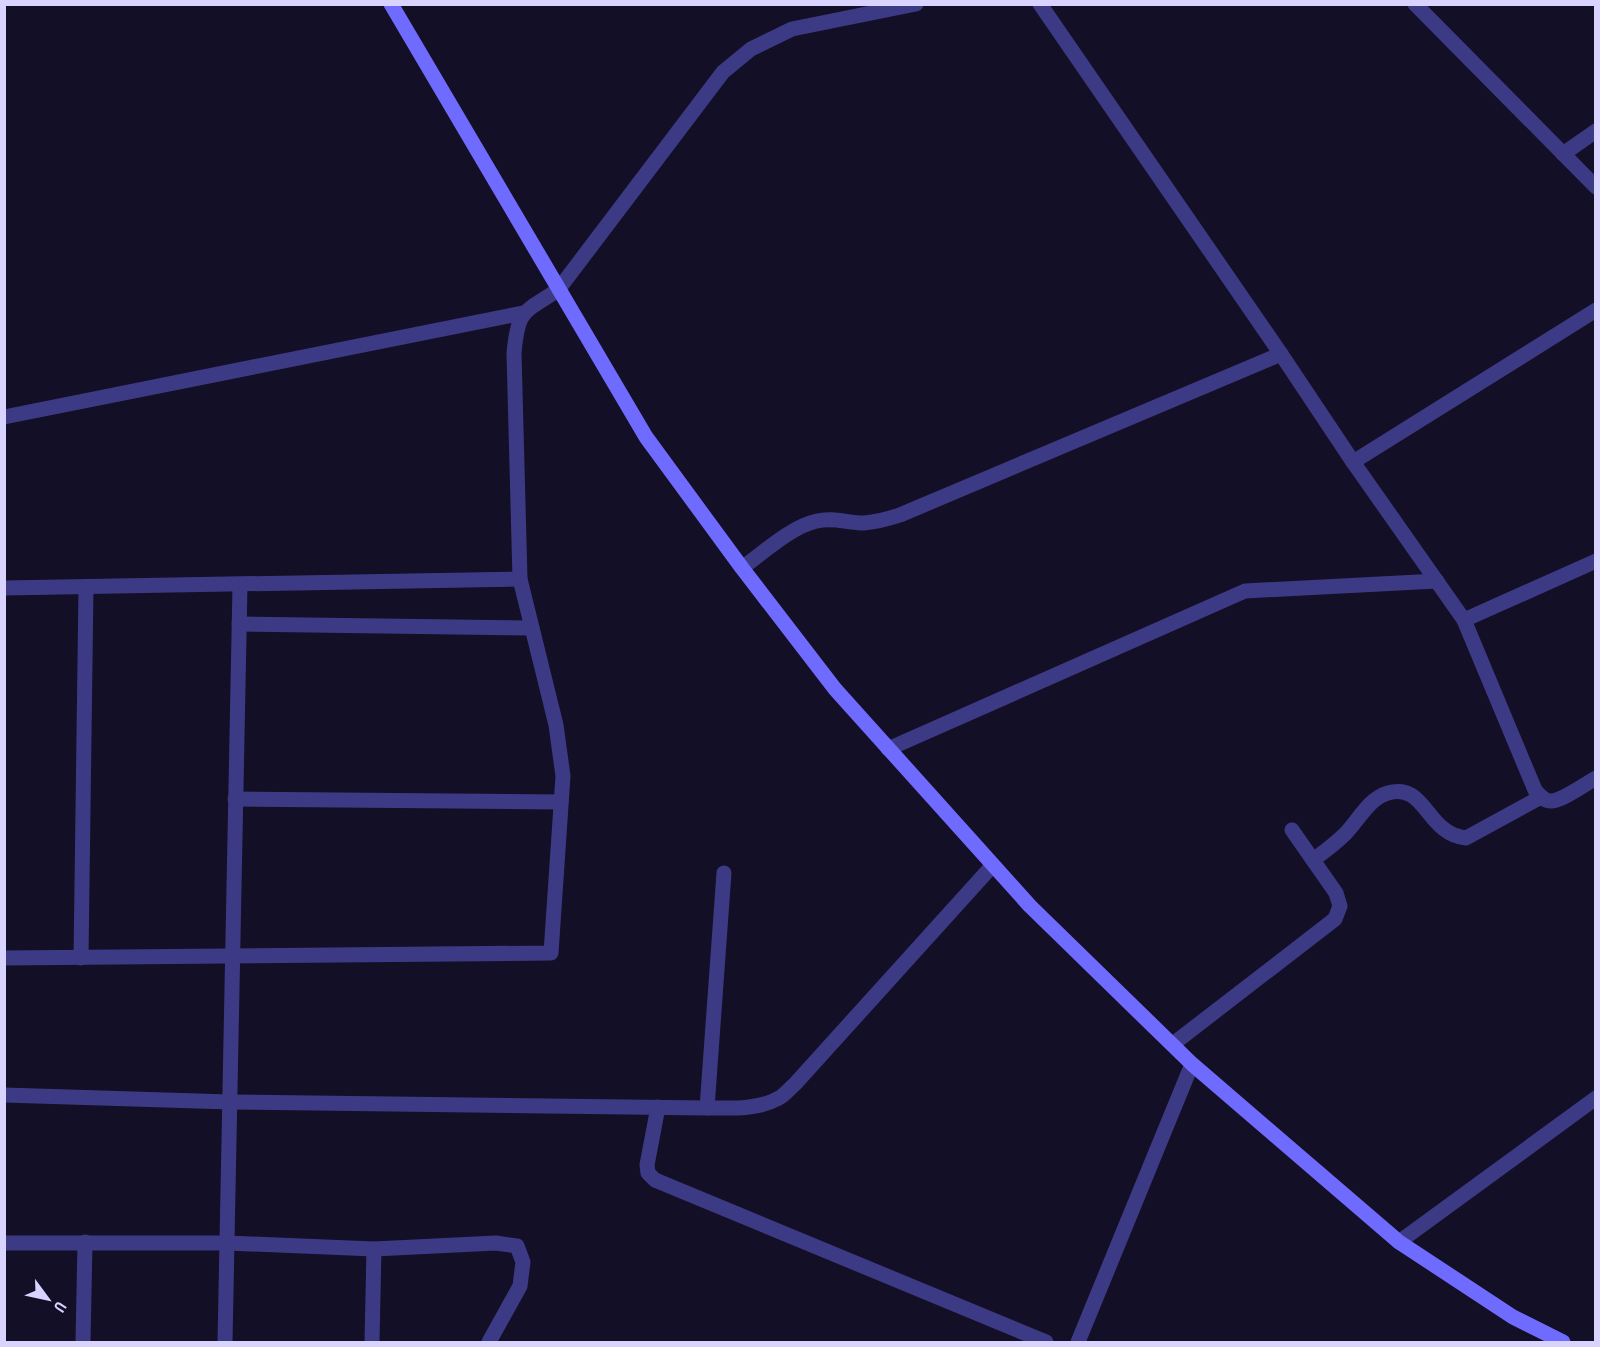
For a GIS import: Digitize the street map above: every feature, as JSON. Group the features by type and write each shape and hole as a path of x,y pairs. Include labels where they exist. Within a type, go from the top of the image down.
{"street":[{"path":"391,4 646,438 835,689 1030,906 1192,1064 1399,1242 1514,1317 1563,1342"},
{"path":"4,417 523,313 558,290 723,72 751,49 792,29 841,12 916,4"},
{"path":"1040,4 1353,462 1464,620 1534,790 1541,797 1551,801 1596,778"},
{"path":"1415,4 1596,187"},
{"path":"1563,154 1596,131"},
{"path":"1353,462 1596,310"},
{"path":"4,958 551,953 563,776 556,725 520,579 514,353 517,327 523,313"},
{"path":"742,568 801,526 818,520 863,523 882,521 900,515 1281,354"},
{"path":"1464,620 1596,561"},
{"path":"4,588 520,579"},
{"path":"888,749 1245,591 1437,581"},
{"path":"225,1342 240,585"},
{"path":"81,958 86,587"},
{"path":"239,624 532,628"},
{"path":"1313,860 1346,832 1373,801 1386,793 1400,791 1413,795 1439,826 1453,836 1466,838 1541,797"},
{"path":"235,799 561,802"},
{"path":"1173,1044 1335,919 1340,906 1336,893 1292,831"},
{"path":"4,1095 230,1102 707,1108 764,1105 779,1099 795,1083 993,865"},
{"path":"707,1108 724,873"},
{"path":"1078,1342 1192,1064"},
{"path":"1399,1242 1596,1098"},
{"path":"657,1107 647,1165 648,1173 655,1180 1046,1342"},
{"path":"83,1342 85,1242"},
{"path":"4,1243 227,1243 374,1249 496,1243 517,1246 523,1262 520,1286 489,1342"},
{"path":"372,1342 374,1249"}]}
